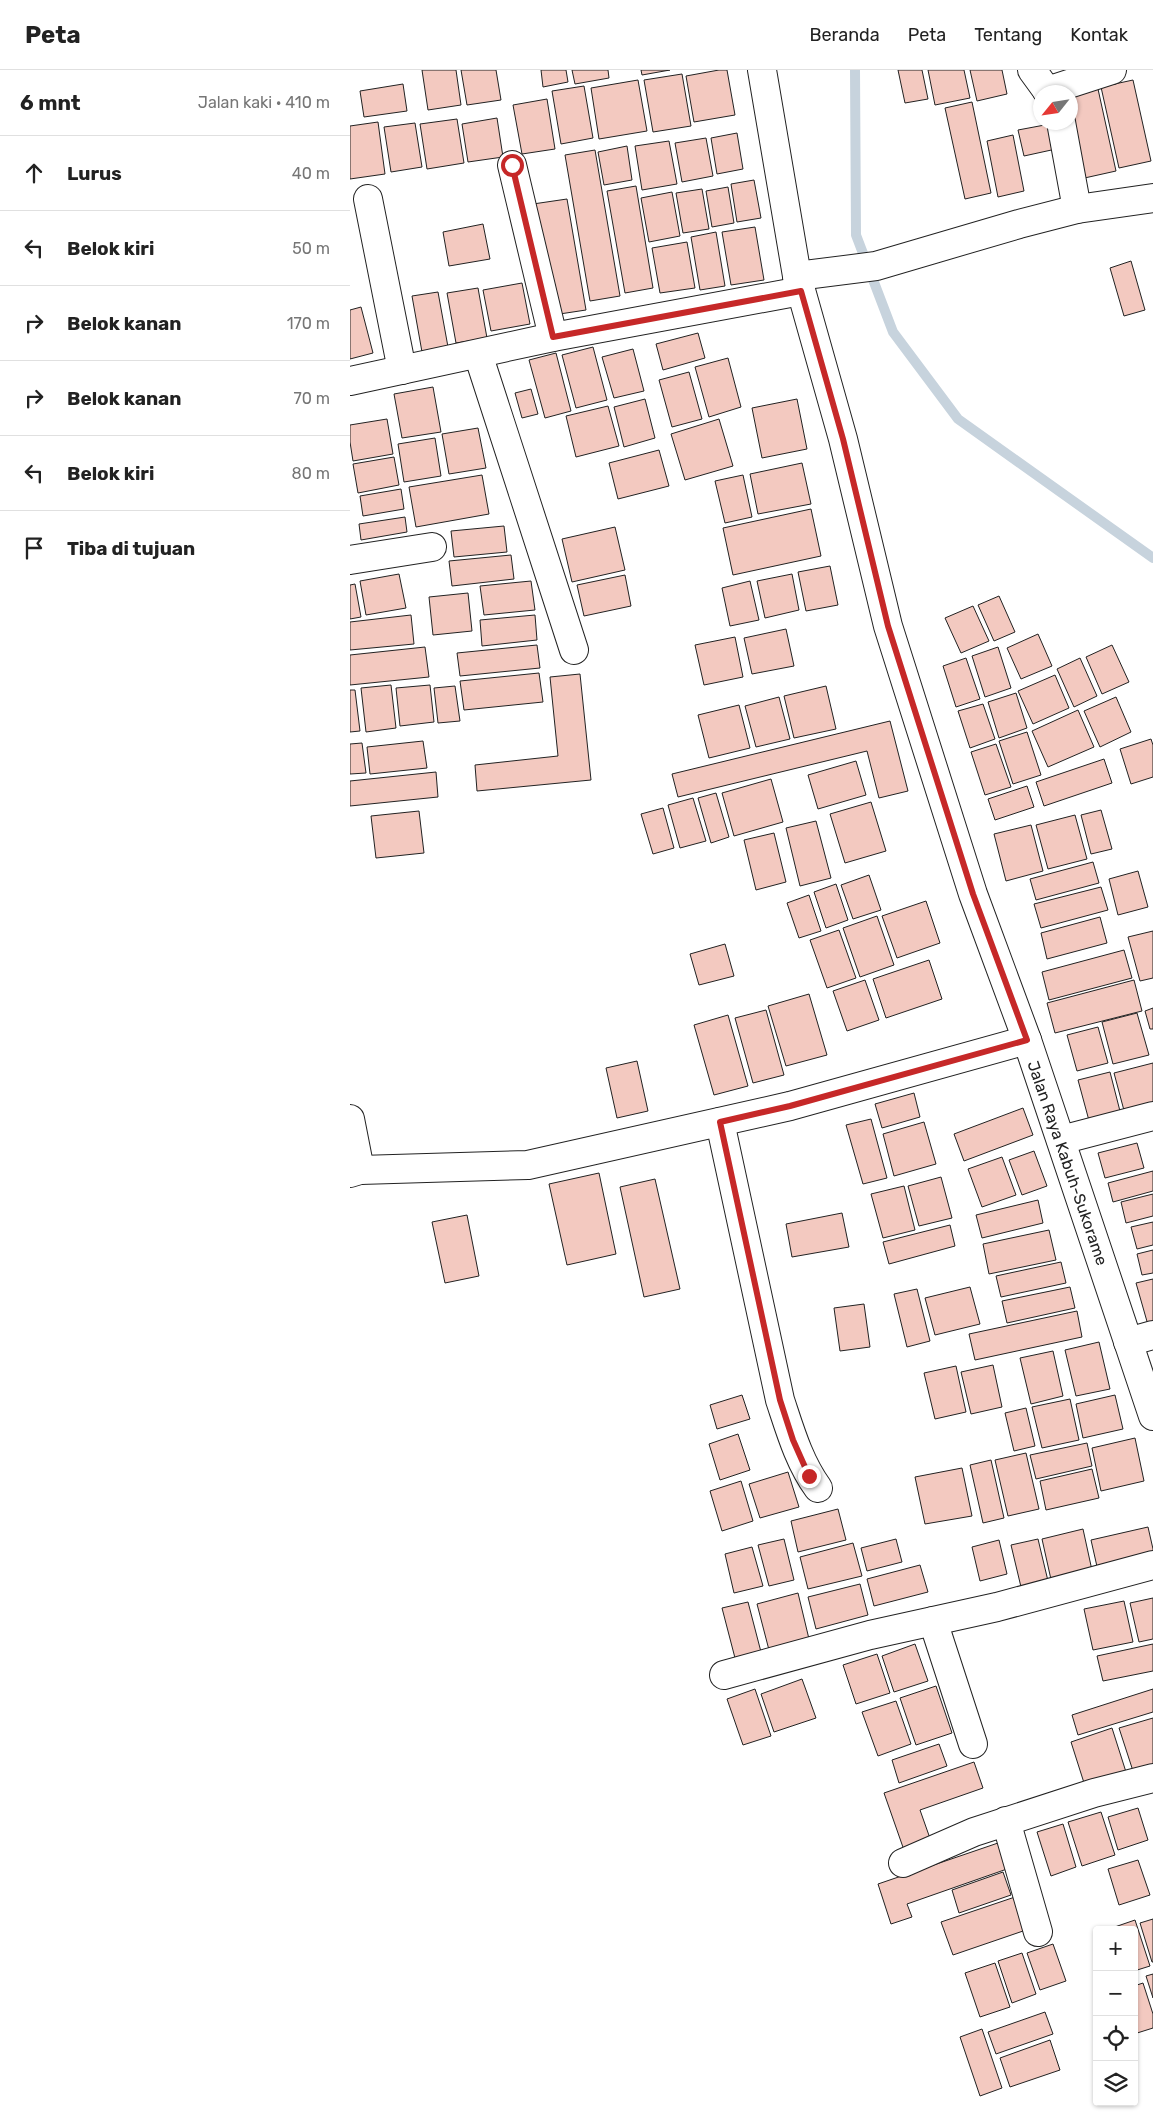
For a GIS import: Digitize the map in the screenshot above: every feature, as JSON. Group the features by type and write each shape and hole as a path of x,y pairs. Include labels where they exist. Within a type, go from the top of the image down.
{"street":[{"name":"Jalan Raya Kabuh-Sukorame","path":"762,70 799,284 843,439 888,626 973,894 1027,1040 1060,1140 1140,1338 1153,1416"},
{"path":"1042,85 1112,70"},
{"path":"1062,130 1077,209"},
{"path":"512,165 553,337"},
{"path":"368,198 402,370"},
{"path":"350,381 799,284 1077,209 1153,198"},
{"path":"478,354 574,650"},
{"path":"350,560 432,548"},
{"path":"350,1119 355,1171 528,1165 790,1106 1027,1040"},
{"path":"1060,1140 1153,1116"},
{"path":"720,1122 780,1400 793,1440 809,1476 818,1488"},
{"path":"724,1675 870,1635 997,1607 1153,1565"},
{"path":"933,1621 973,1744"},
{"path":"903,1863 974,1832 1094,1793 1153,1778"},
{"path":"1006,1822 1038,1932"}],"building":[{"path":"422,70 456,70 461,105 428,110"},
{"path":"461,70 496,70 501,100 467,105"},
{"path":"541,70 566,70 568,82 543,87"},
{"path":"572,70 608,70 609,78 575,84"},
{"path":"641,70 670,70 642,75"},
{"path":"727,70 735,115 694,122 686,76"},
{"path":"898,70 922,70 928,99 905,103"},
{"path":"928,70 964,70 970,98 935,105"},
{"path":"970,70 1002,70 1007,94 977,101"},
{"path":"682,74 691,126 653,132 644,80"},
{"path":"638,80 647,131 599,139 591,88"},
{"path":"1133,80 1151,161 1119,168 1101,87"},
{"path":"403,84 407,111 364,117 360,91"},
{"path":"584,86 593,138 561,144 552,91"},
{"path":"1098,89 1116,171 1080,179 1071,130 1078,130 1078,93"},
{"path":"547,99 555,149 522,154 513,105"},
{"path":"972,102 991,193 965,199 945,108"},
{"path":"497,118 503,157 468,162 462,124"},
{"path":"457,119 464,163 427,169 420,124"},
{"path":"378,122 385,174 350,179 350,126"},
{"path":"415,123 422,167 391,172 384,127"},
{"path":"1033,127 1033,130 1051,130 1056,149 1024,156 1018,130"},
{"path":"737,133 743,169 717,174 711,138"},
{"path":"1013,135 1024,191 998,197 987,141"},
{"path":"706,138 713,176 682,182 675,143"},
{"path":"669,141 677,184 642,190 635,146"},
{"path":"627,146 632,180 604,185 598,152"},
{"path":"595,150 620,296 590,301 565,155"},
{"path":"754,180 761,218 737,222 731,184"},
{"path":"636,186 653,288 625,293 607,191"},
{"path":"728,187 734,223 712,227 706,191"},
{"path":"702,189 709,229 683,233 676,193"},
{"path":"672,192 680,236 649,242 641,198"},
{"path":"567,199 586,310 553,315 533,204"},
{"path":"483,224 490,259 449,266 443,232"},
{"path":"755,227 764,280 731,285 722,232"},
{"path":"716,232 725,286 700,290 691,237"},
{"path":"687,242 695,288 660,293 652,248"},
{"path":"1131,261 1145,310 1124,316 1110,268"},
{"path":"522,283 530,324 491,331 483,290"},
{"path":"478,288 487,338 456,343 447,293"},
{"path":"438,292 448,347 422,352 412,296"},
{"path":"361,307 373,353 350,359 350,310"},
{"path":"698,333 705,358 663,370 656,344"},
{"path":"593,347 607,400 576,408 562,355"},
{"path":"633,349 644,391 614,398 602,357"},
{"path":"556,353 571,411 545,418 529,360"},
{"path":"728,358 741,407 709,417 695,367"},
{"path":"689,372 702,419 672,427 659,380"},
{"path":"433,387 441,432 402,438 394,394"},
{"path":"531,389 538,414 522,418 515,393"},
{"path":"645,399 655,438 624,447 614,407"},
{"path":"797,399 807,449 762,458 752,408"},
{"path":"608,406 619,446 576,457 566,416"},
{"path":"387,419 393,454 353,461 350,425"},
{"path":"719,419 733,466 685,480 671,434"},
{"path":"478,428 486,468 449,474 442,434"},
{"path":"435,438 441,476 404,482 398,444"},
{"path":"659,450 669,486 618,499 609,463"},
{"path":"394,457 399,485 358,493 353,464"},
{"path":"802,463 811,504 758,514 750,474"},
{"path":"482,475 489,514 416,527 409,487"},
{"path":"743,475 752,517 725,523 715,481"},
{"path":"401,489 404,509 363,516 360,496"},
{"path":"811,509 821,556 733,575 723,528"},
{"path":"405,517 407,532 361,540 359,524"},
{"path":"504,526 507,552 454,557 451,531"},
{"path":"615,527 625,570 572,582 562,539"},
{"path":"511,555 514,579 452,586 449,561"},
{"path":"830,566 838,605 806,611 798,572"},
{"path":"399,574 406,608 366,615 360,581"},
{"path":"792,574 799,610 765,618 757,581"},
{"path":"625,575 631,606 584,616 577,585"},
{"path":"531,581 535,610 484,615 480,586"},
{"path":"750,581 759,620 730,626 722,588"},
{"path":"355,584 361,617 350,619 350,585"},
{"path":"468,593 472,631 433,635 429,597"},
{"path":"999,596 1015,632 994,641 978,605"},
{"path":"973,606 989,641 961,653 945,618"},
{"path":"411,615 414,644 350,650 350,622"},
{"path":"535,615 537,640 482,646 480,620"},
{"path":"786,629 794,666 752,674 744,638"},
{"path":"1038,634 1052,666 1021,679 1007,648"},
{"path":"735,637 743,677 704,685 695,645"},
{"path":"537,645 540,668 460,676 457,653"},
{"path":"1112,645 1129,682 1102,694 1086,657"},
{"path":"425,647 429,677 350,685 350,655"},
{"path":"998,647 1011,688 985,697 972,656"},
{"path":"966,658 980,699 956,707 943,666"},
{"path":"1080,658 1097,696 1074,707 1057,669"},
{"path":"539,673 543,702 464,710 460,681"},
{"path":"580,674 591,780 477,791 475,765 558,756 550,677"},
{"path":"1055,675 1069,708 1033,724 1018,691"},
{"path":"391,685 396,728 366,732 361,688"},
{"path":"430,685 434,722 400,726 396,688"},
{"path":"455,686 460,721 438,723 434,688"},
{"path":"826,686 836,729 794,738 784,696"},
{"path":"350,690 355,690 360,731 350,732"},
{"path":"1016,693 1027,728 999,738 988,702"},
{"path":"779,697 790,739 756,747 745,706"},
{"path":"1116,697 1131,732 1100,747 1084,711"},
{"path":"983,704 995,739 970,748 958,711"},
{"path":"739,705 750,748 709,758 698,715"},
{"path":"1078,710 1094,747 1048,767 1032,731"},
{"path":"890,721 908,791 879,798 867,751 678,797 672,774"},
{"path":"1027,732 1041,775 1013,784 999,741"},
{"path":"1151,739 1153,745 1153,777 1131,784 1120,749"},
{"path":"423,741 427,768 370,774 367,747"},
{"path":"362,743 366,773 350,774 350,744"},
{"path":"996,744 1011,787 985,795 971,752"},
{"path":"1104,759 1112,783 1044,806 1036,782"},
{"path":"856,761 866,795 818,809 808,775"},
{"path":"436,772 438,797 350,806 350,781"},
{"path":"771,779 783,822 734,836 722,793"},
{"path":"1027,786 1034,807 995,820 988,799"},
{"path":"716,793 729,837 711,843 698,798"},
{"path":"693,798 706,841 680,848 668,805"},
{"path":"871,802 886,851 845,863 830,814"},
{"path":"663,808 674,848 653,854 641,814"},
{"path":"1101,810 1112,849 1091,854 1081,815"},
{"path":"419,811 424,853 376,858 371,816"},
{"path":"1075,815 1087,859 1048,869 1036,825"},
{"path":"816,821 831,878 800,886 786,828"},
{"path":"1031,825 1043,871 1006,881 994,834"},
{"path":"774,833 786,882 756,890 744,840"},
{"path":"1093,862 1099,883 1036,900 1030,879"},
{"path":"1138,871 1148,907 1118,915 1109,879"},
{"path":"869,875 881,910 853,919 841,885"},
{"path":"836,884 848,920 826,928 814,892"},
{"path":"1101,887 1108,910 1041,928 1034,904"},
{"path":"809,895 821,931 799,938 787,903"},
{"path":"926,901 940,943 897,958 882,916"},
{"path":"877,916 894,965 860,977 843,928"},
{"path":"1100,917 1107,943 1047,959 1041,933"},
{"path":"839,930 856,978 827,988 810,940"},
{"path":"1153,931 1153,978 1140,981 1128,937"},
{"path":"725,944 734,976 699,985 690,954"},
{"path":"1124,950 1132,978 1049,1000 1042,972"},
{"path":"929,960 942,999 886,1018 873,979"},
{"path":"865,980 879,1020 847,1031 833,991"},
{"path":"1134,980 1142,1011 1055,1033 1047,1003"},
{"path":"809,994 827,1055 786,1066 768,1006"},
{"path":"1153,1008 1153,1029 1150,1029 1145,1011"},
{"path":"766,1010 784,1075 753,1083 735,1018"},
{"path":"1137,1013 1149,1055 1113,1064 1102,1022"},
{"path":"728,1015 748,1086 714,1095 694,1025"},
{"path":"1098,1027 1108,1063 1077,1071 1067,1035"},
{"path":"637,1061 648,1111 617,1118 606,1068"},
{"path":"1153,1063 1153,1111 1126,1118 1114,1073"},
{"path":"1110,1072 1122,1119 1091,1128 1078,1080"},
{"path":"914,1093 920,1117 882,1128 875,1104"},
{"path":"1023,1108 1033,1135 964,1161 954,1134"},
{"path":"871,1119 887,1178 863,1184 846,1125"},
{"path":"924,1122 936,1164 894,1176 883,1134"},
{"path":"1137,1143 1144,1168 1105,1178 1098,1153"},
{"path":"1034,1151 1047,1186 1022,1195 1009,1160"},
{"path":"1002,1157 1016,1195 982,1207 968,1169"},
{"path":"1153,1171 1153,1191 1113,1202 1108,1183"},
{"path":"599,1173 616,1254 567,1265 549,1184"},
{"path":"941,1177 952,1218 919,1226 908,1186"},
{"path":"655,1179 680,1289 644,1297 620,1187"},
{"path":"904,1186 915,1230 883,1238 871,1194"},
{"path":"1153,1194 1153,1216 1126,1223 1121,1202"},
{"path":"1038,1200 1043,1223 982,1238 976,1215"},
{"path":"842,1213 849,1247 792,1257 786,1224"},
{"path":"467,1215 479,1276 445,1283 432,1222"},
{"path":"1153,1222 1153,1245 1137,1249 1131,1227"},
{"path":"950,1225 955,1246 889,1264 883,1242"},
{"path":"1049,1230 1056,1260 989,1274 983,1244"},
{"path":"1153,1250 1153,1273 1142,1275 1137,1254"},
{"path":"1061,1262 1066,1283 1001,1297 996,1276"},
{"path":"1153,1279 1153,1324 1148,1325 1136,1283"},
{"path":"970,1287 980,1324 935,1335 925,1298"},
{"path":"1070,1287 1075,1308 1007,1323 1002,1301"},
{"path":"917,1289 930,1341 907,1347 894,1294"},
{"path":"864,1304 870,1347 840,1351 834,1308"},
{"path":"1077,1311 1082,1337 975,1360 969,1334"},
{"path":"1099,1342 1110,1389 1076,1396 1065,1350"},
{"path":"1053,1351 1063,1396 1031,1404 1020,1358"},
{"path":"993,1365 1002,1407 971,1414 961,1372"},
{"path":"956,1366 966,1412 935,1419 924,1373"},
{"path":"742,1395 750,1419 717,1429 710,1405"},
{"path":"1115,1395 1123,1429 1083,1438 1076,1404"},
{"path":"1070,1399 1079,1440 1042,1448 1032,1407"},
{"path":"1026,1408 1035,1446 1014,1451 1005,1413"},
{"path":"738,1434 750,1470 720,1480 709,1444"},
{"path":"1135,1438 1144,1481 1101,1491 1092,1448"},
{"path":"1087,1443 1092,1466 1036,1479 1030,1455"},
{"path":"1026,1453 1039,1509 1008,1516 995,1460"},
{"path":"991,1460 1004,1518 983,1523 970,1465"},
{"path":"962,1468 972,1516 925,1524 915,1477"},
{"path":"1092,1469 1099,1498 1046,1510 1040,1481"},
{"path":"788,1472 799,1507 760,1518 749,1484"},
{"path":"741,1481 753,1521 722,1531 710,1491"},
{"path":"838,1509 846,1540 798,1552 791,1521"},
{"path":"1148,1527 1153,1549 1153,1559 1098,1571 1091,1540"},
{"path":"1083,1529 1093,1575 1052,1584 1042,1539"},
{"path":"784,1539 794,1580 769,1586 758,1545"},
{"path":"896,1539 902,1562 867,1571 861,1548"},
{"path":"1038,1539 1048,1581 1021,1587 1011,1545"},
{"path":"999,1540 1007,1574 980,1581 972,1547"},
{"path":"853,1543 862,1576 808,1589 800,1557"},
{"path":"752,1547 763,1586 734,1593 725,1554"},
{"path":"920,1565 928,1592 874,1606 867,1579"},
{"path":"860,1584 868,1615 816,1629 808,1597"},
{"path":"798,1593 809,1639 769,1650 757,1604"},
{"path":"1153,1598 1153,1639 1139,1642 1130,1603"},
{"path":"1124,1601 1133,1642 1093,1650 1084,1609"},
{"path":"748,1602 761,1652 735,1658 722,1608"},
{"path":"915,1644 928,1681 894,1692 882,1656"},
{"path":"1153,1644 1153,1671 1103,1681 1097,1656"},
{"path":"877,1654 890,1693 856,1704 843,1665"},
{"path":"802,1679 816,1718 774,1732 761,1694"},
{"path":"936,1686 952,1733 916,1745 900,1698"},
{"path":"755,1689 771,1736 743,1745 727,1699"},
{"path":"1153,1689 1153,1712 1078,1735 1072,1715"},
{"path":"896,1701 911,1744 878,1756 862,1712"},
{"path":"1153,1718 1153,1764 1133,1771 1119,1728"},
{"path":"1112,1728 1126,1772 1085,1786 1071,1742"},
{"path":"939,1744 947,1766 899,1783 892,1760"},
{"path":"974,1762 983,1788 920,1810 932,1844 905,1853 884,1793"},
{"path":"1138,1808 1148,1840 1118,1850 1108,1817"},
{"path":"1101,1812 1115,1855 1082,1866 1068,1822"},
{"path":"1063,1824 1076,1867 1051,1876 1037,1832"},
{"path":"998,1843 1007,1869 907,1904 912,1917 891,1924 878,1884"},
{"path":"1138,1860 1150,1895 1119,1905 1108,1869"},
{"path":"1003,1872 1011,1895 959,1913 952,1890"},
{"path":"1015,1897 1026,1930 953,1955 941,1922"},
{"path":"1153,1919 1153,1962 1152,1962 1140,1923"},
{"path":"1135,1920 1137,1926 1118,1926"},
{"path":"1138,1929 1150,1966 1138,1970"},
{"path":"1053,1944 1066,1981 1040,1990 1027,1953"},
{"path":"1022,1953 1036,1994 1012,2003 998,1961"},
{"path":"995,1963 1010,2007 980,2017 965,1973"},
{"path":"1153,1974 1153,1998 1146,1976"},
{"path":"1143,1983 1153,2014 1153,2028 1138,2033 1138,2016 1138,1985"},
{"path":"1045,2012 1053,2034 996,2054 988,2032"},
{"path":"982,2029 1002,2088 980,2096 960,2037"},
{"path":"1050,2040 1060,2070 1010,2087 1000,2058"}],"waterway":[{"path":"855,70 856,235 893,332 958,419 1153,558"}],"route":[{"path":"512,165 553,337 801,291 843,439 888,626 973,894 1027,1040 790,1106 720,1122 780,1400 793,1440 809,1476"}]}
